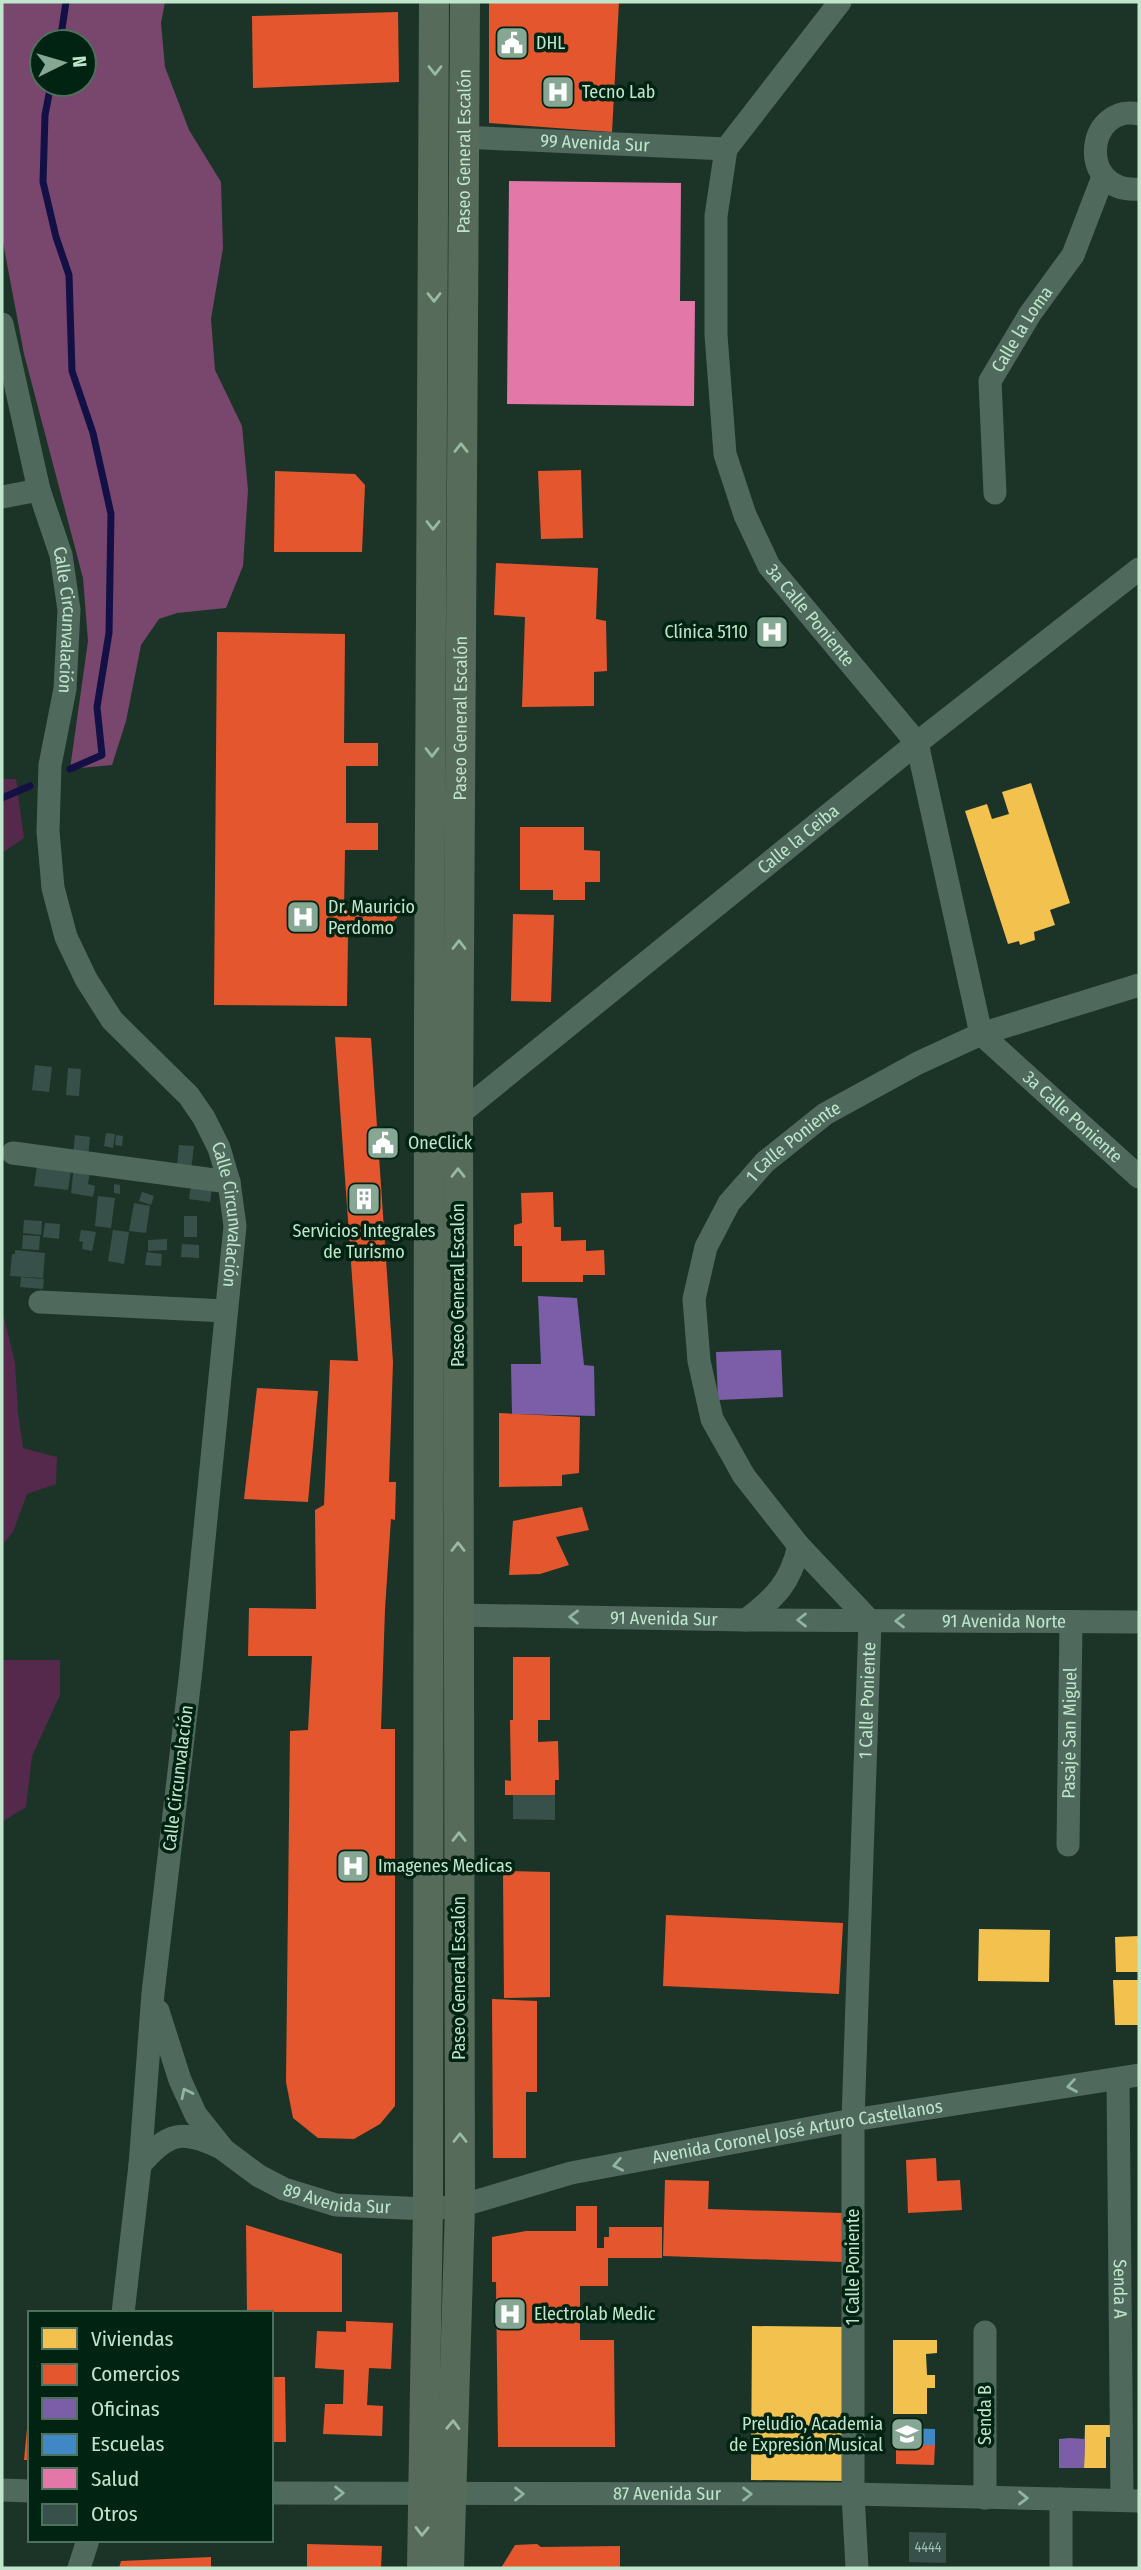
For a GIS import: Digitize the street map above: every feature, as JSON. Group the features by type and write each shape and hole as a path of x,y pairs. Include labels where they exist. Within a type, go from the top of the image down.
{"main road":[{"name":"Paseo General Escalón","path":"434,2 429,1024 428,2209 437,2494 449,2568"},
{"name":"Paseo General Escalón","path":"422,2568 437,2494 460,2206 458,1115 462,137 465,2"}],"street":[{"name":"3a Calle Poniente","path":"840,2 726,149 716,216 716,335 725,454 745,515 769,566 917,743 981,1034 1139,1177"},
{"path":"1139,114 1122,114 1110,120 1101,129 1094,153 1103,177 1125,190 1139,190"},
{"name":"99 Avenida Sur","path":"462,137 726,149"},
{"name":"Calle la Loma","path":"995,493 990,381 1030,314 1073,254 1103,177"},
{"name":"Calle Circunvalación","path":"2,324 39,490 61,555 69,610 65,689 50,765 47,831 53,888 63,925 86,979 111,1020 189,1096 204,1118 219,1148 229,1182 235,1226 191,1670 153,1993 140,2165 123,2311"},
{"path":"2,497 39,490"},
{"name":"Calle la Ceiba","path":"458,1115 917,743 1139,569"},
{"name":"1 Calle Poniente","path":"857,2568 853,2494 853,2120 870,1620 799,1546 744,1476 712,1419 699,1361 694,1299 706,1247 729,1203 765,1162 825,1114 918,1063 981,1034 1139,985"},
{"path":"12,1153 229,1182"},
{"path":"40,1302 226,1311"},
{"path":"746,1620 782,1589 793,1569 799,1546"},
{"name":"91 Avenida Sur","path":"458,1615 870,1620"},
{"name":"91 Avenida Norte","path":"870,1620 1139,1622"},
{"name":"Pasaje San Miguel","path":"1068,1845 1070,1622"},
{"name":"89 Avenida Sur","path":"153,1993 180,2080 197,2115 224,2150"},
{"name":"Avenida Coronel José Arturo Castellanos","path":"460,2206 571,2174 853,2120 1129,2077"},
{"name":"Senda A","path":"1129,2077 1131,2500"},
{"name":"89 Avenida Sur","path":"140,2165 156,2147 176,2135 198,2137 224,2150 259,2176 311,2199 336,2205 428,2209 460,2206"},
{"name":"Senda B","path":"985,2332 985,2498"},
{"path":"2,2490 28,2490"},
{"name":"87 Avenida Sur","path":"273,2493 853,2494 1131,2500"},
{"path":"1061,2499 1061,2568"},
{"path":"79,2568 87,2542"}],"shaded area":[{"path":"2,2 165,2 161,23 165,67 189,130 221,182 223,248 211,319 215,370 242,426 248,490 243,566 226,608 177,613 159,619 141,645 126,721 112,765 70,769 88,641 83,578 24,354 2,237"},
{"path":"2,779 16,779 24,838 2,853"},
{"path":"2,1309 15,1363 23,1448 57,1457 56,1484 27,1494 13,1532 2,1545"},
{"path":"2,1660 60,1660 60,1695 32,1756 26,1807 2,1822"}],"building: Viviendas":[{"path":"1031,783 1070,903 1050,910 1055,925 1034,932 1035,940 1020,945 1019,941 1008,944 965,811 987,804 992,819 1009,814 1002,792"},
{"path":"979,1929 1050,1930 1049,1982 978,1981"},
{"path":"1139,1936 1139,1972 1116,1972 1115,1937"},
{"path":"1113,1980 1139,1980 1139,2025 1115,2025"},
{"path":"752,2326 848,2327 847,2481 751,2480"},
{"path":"893,2340 937,2340 937,2353 926,2354 927,2375 935,2375 935,2388 927,2388 927,2414 893,2414"},
{"path":"1085,2425 1117,2425 1116,2437 1106,2437 1106,2468 1084,2468"}],"building: Comercios":[{"path":"489,2 619,2 612,132 489,123"},
{"path":"398,12 399,82 253,88 252,16"},
{"path":"581,470 583,538 541,539 538,471"},
{"path":"275,471 355,474 365,485 362,552 274,552"},
{"path":"496,563 598,568 596,619 606,621 607,671 594,672 594,706 522,707 525,617 494,615"},
{"path":"217,632 345,634 344,743 378,743 378,766 346,766 346,823 378,823 378,850 345,850 344,909 397,912 397,918 378,936 348,936 347,1006 214,1005"},
{"path":"520,827 584,827 584,850 600,851 600,882 585,882 585,900 553,900 553,890 520,890"},
{"path":"513,914 554,915 551,1002 511,1001"},
{"path":"335,1037 371,1038 393,1362 389,1482 396,1482 395,1520 391,1519 385,1609 381,1729 395,1729 395,2106 380,2124 354,2139 318,2138 293,2118 286,2082 290,1731 308,1730 312,1656 248,1656 249,1608 316,1609 315,1510 324,1505 330,1360 358,1361"},
{"path":"553,1192 554,1227 561,1227 561,1241 586,1240 586,1251 604,1250 605,1275 583,1275 583,1282 522,1282 522,1246 514,1246 514,1225 522,1223 521,1193"},
{"path":"257,1388 318,1391 308,1502 244,1499"},
{"path":"499,1413 580,1417 579,1473 562,1475 562,1486 499,1487"},
{"path":"582,1507 589,1530 556,1537 569,1565 540,1574 509,1575 513,1521"},
{"path":"513,1657 550,1657 550,1720 538,1720 538,1742 558,1741 559,1780 555,1780 555,1795 505,1795 505,1780 511,1781"},
{"path":"503,1871 550,1872 550,1997 504,1998"},
{"path":"666,1915 843,1923 839,1994 663,1986"},
{"path":"492,1999 537,2001 537,2092 526,2092 526,2158 493,2158"},
{"path":"936,2158 937,2181 960,2180 962,2210 908,2213 906,2160"},
{"path":"665,2180 709,2181 708,2209 843,2213 842,2262 663,2256"},
{"path":"576,2206 597,2206 597,2248 604,2248 604,2237 609,2237 609,2227 662,2227 662,2258 608,2258 608,2286 580,2286 580,2340 614,2340 615,2447 498,2447 496,2282 492,2282 492,2237 526,2231 576,2231"},
{"path":"246,2225 342,2254 342,2312 247,2311"},
{"path":"346,2321 393,2323 391,2369 369,2368 367,2405 383,2406 382,2436 323,2434 325,2404 343,2404 344,2370 315,2368 317,2331 346,2332"},
{"path":"273,2377 285,2377 286,2442 273,2442"},
{"path":"28,2418 28,2460 24,2460"},
{"path":"896,2445 935,2445 934,2465 896,2464"},
{"path":"307,2544 382,2546 381,2568 307,2568"},
{"path":"537,2544 541,2547 620,2546 620,2568 501,2568 515,2545"},
{"path":"211,2557 211,2568 119,2568 121,2561"}],"building: Oficinas":[{"path":"538,1296 577,1298 584,1365 594,1366 595,1416 512,1414 511,1364 541,1364"},
{"path":"781,1350 783,1397 718,1400 716,1352"},
{"path":"1059,2439 1085,2439 1084,2468 1059,2468"}],"building: Escuelas":[{"path":"897,2428 935,2429 935,2445 896,2445"}],"building: Salud":[{"path":"509,181 681,183 680,301 695,301 694,406 507,404"}],"building: Otros":[{"path":"35,1065 52,1067 49,1092 32,1090"},
{"path":"68,1068 81,1069 79,1096 66,1095"},
{"path":"106,1133 115,1134 113,1148 104,1146"},
{"path":"75,1135 90,1137 88,1158 73,1157"},
{"path":"116,1135 123,1136 122,1146 115,1145"},
{"path":"179,1145 194,1146 190,1177 176,1176"},
{"path":"38,1160 54,1162 54,1172 56,1162 72,1164 68,1190 34,1186"},
{"path":"74,1164 91,1166 88,1184 95,1186 93,1197 71,1193"},
{"path":"192,1178 213,1181 210,1202 189,1199"},
{"path":"114,1184 120,1185 120,1194 114,1193"},
{"path":"142,1192 154,1196 151,1205 139,1201"},
{"path":"98,1196 115,1198 111,1228 95,1226"},
{"path":"134,1203 150,1206 146,1233 129,1231"},
{"path":"184,1216 197,1216 197,1237 184,1237"},
{"path":"24,1220 42,1221 41,1235 23,1233"},
{"path":"45,1223 60,1224 59,1239 43,1237"},
{"path":"81,1230 96,1232 92,1251 82,1249 83,1242 79,1241"},
{"path":"113,1230 129,1232 124,1264 108,1261"},
{"path":"23,1235 40,1236 39,1250 22,1249"},
{"path":"167,1239 167,1250 148,1251 148,1240"},
{"path":"182,1244 199,1245 199,1258 181,1257"},
{"path":"15,1250 45,1253 43,1278 10,1276 12,1254 15,1254"},
{"path":"147,1252 162,1254 161,1266 145,1265"},
{"path":"21,1277 44,1279 43,1289 20,1287"},
{"path":"513,1795 555,1795 555,1820 513,1819"},
{"path":"909,2532 946,2533 946,2563 909,2562"}],"waterway":[{"path":"62,28 66,2"},
{"path":"48,98 45,115 43,182 56,237 69,275 72,371 93,433 111,514 109,633 97,707 102,755 70,769"},
{"path":"2,798 30,786"}],"place":[{"name":"DHL","path":"512,43"},
{"name":"Tecno Lab","path":"558,92"},
{"name":"Clínica 5110","path":"772,632"},
{"name":"Dr. Mauricio Perdomo","path":"303,917"},
{"name":"OneClick","path":"383,1143"},
{"name":"Servicios Integrales de Turismo","path":"364,1199"},
{"name":"Imagenes Medicas","path":"353,1866"},
{"name":"Electrolab Medic","path":"510,2314"},
{"name":"Preludio, Academia de Expresión Musical","path":"907,2434"}]}
